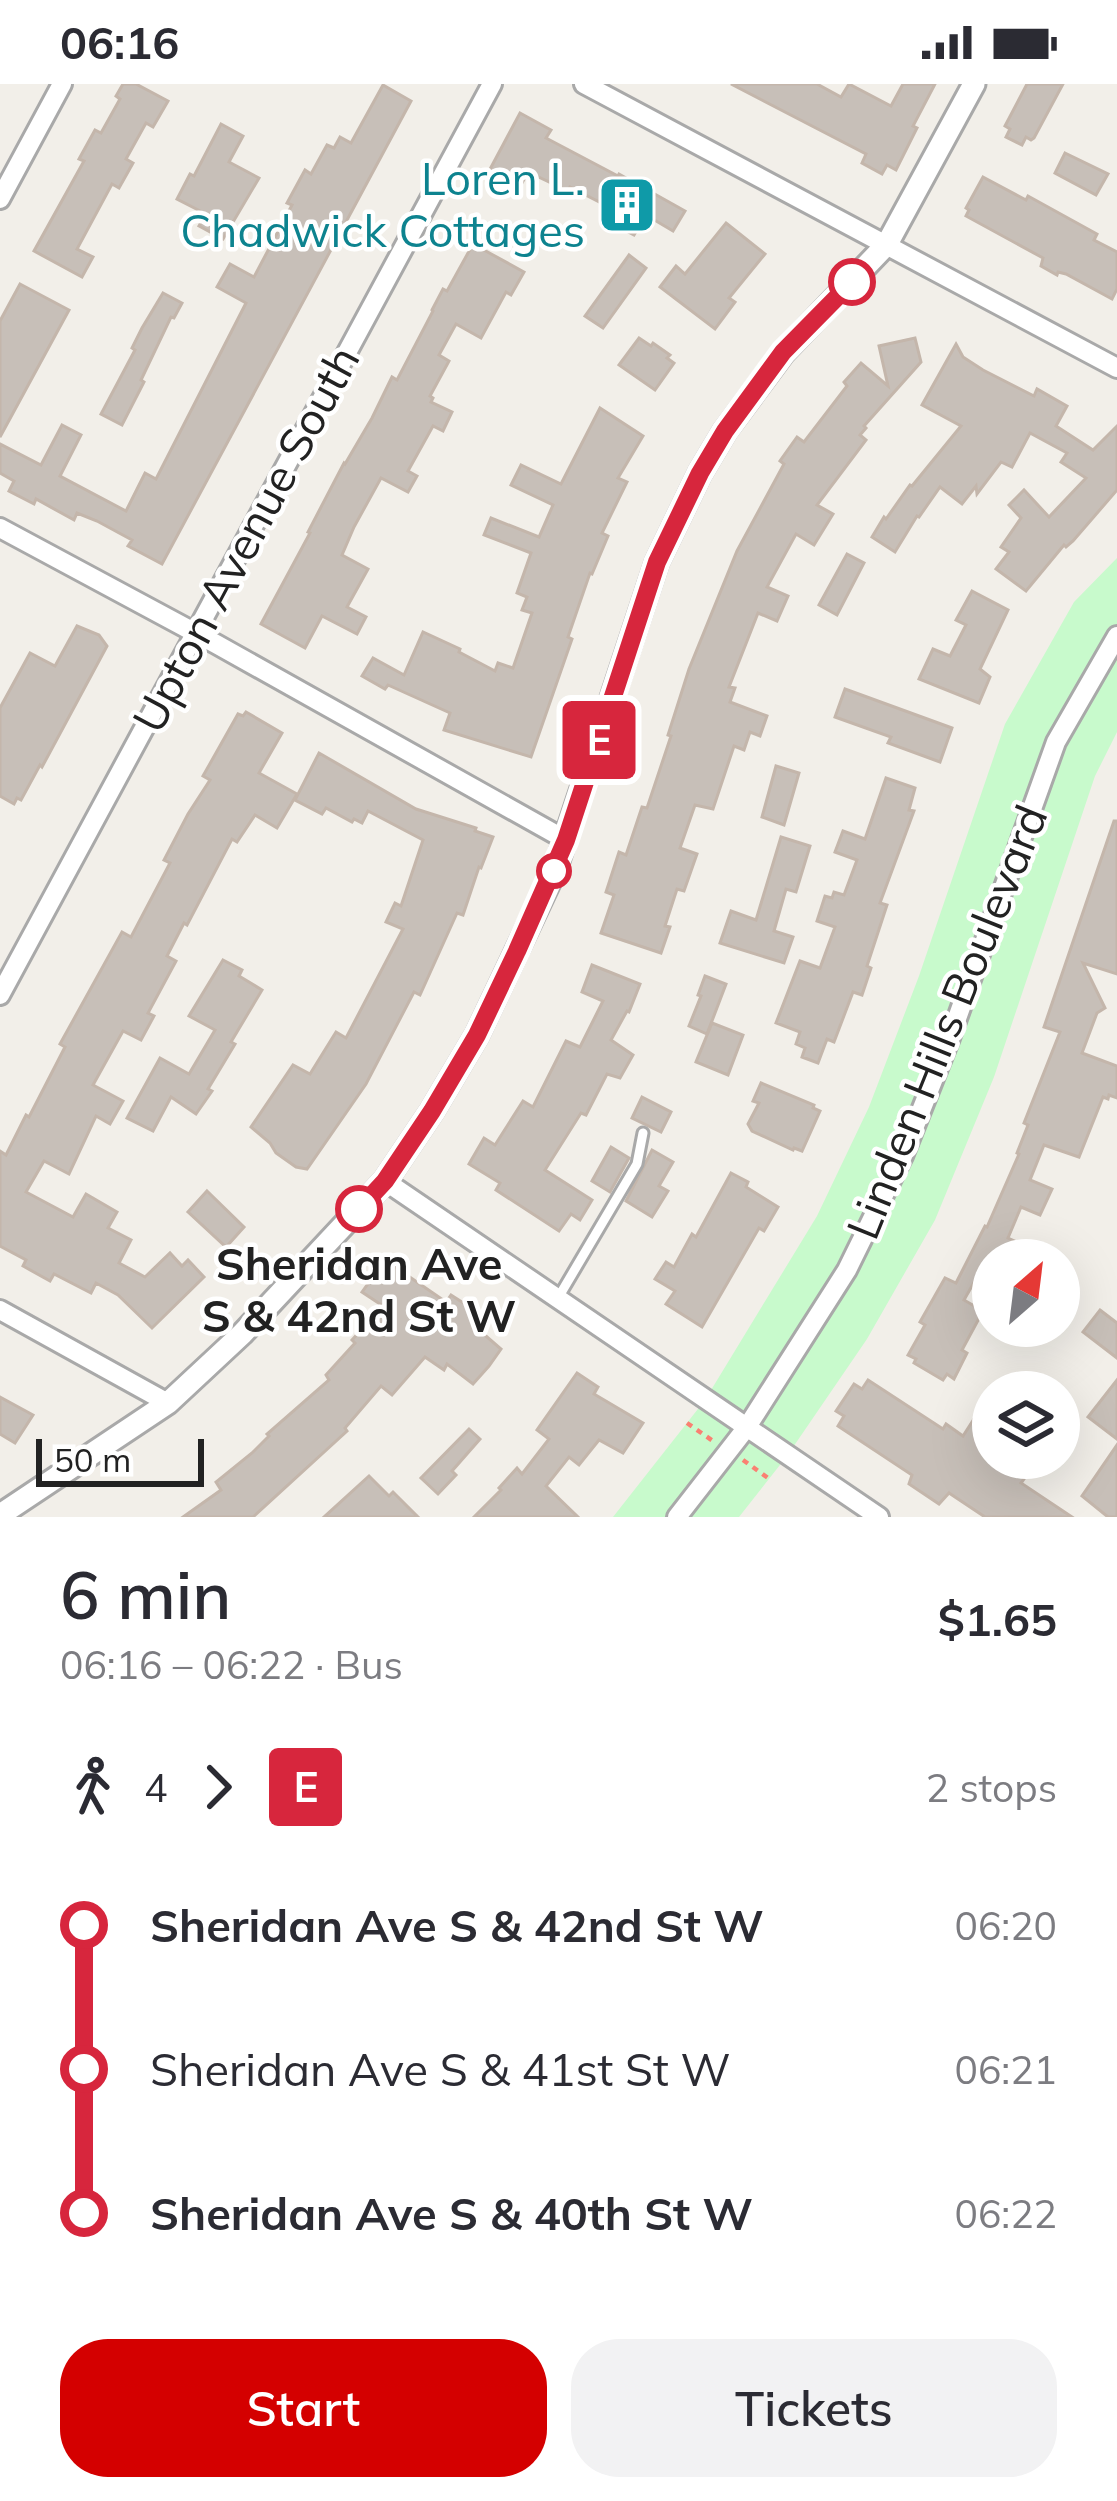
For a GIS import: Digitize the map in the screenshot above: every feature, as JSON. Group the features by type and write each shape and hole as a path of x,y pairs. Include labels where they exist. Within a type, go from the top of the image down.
{"street":[{"path":"0,199 62,84"},
{"name":"Upton Avenue South","path":"0,995 492,84"},
{"path":"584,84 621,93 1117,368"},
{"path":"0,1515 168,1403 242,1334 385,1181 477,1035 555,870 657,562 700,473 783,352 887,244 967,86"},
{"path":"0,528 566,840"},
{"name":"Linden Hills Boulevard","path":"677,1517 747,1427 847,1270 903,1156 950,1038 1056,742 1117,636"},
{"path":"385,1181 880,1517"},
{"path":"0,1310 168,1403"}],"lane":[{"path":"557,1300 637,1164 643,1133"}],"green space":[{"path":"1117,558 1117,732 1095,776 994,1077 935,1220 867,1339 739,1517 613,1517 705,1400 817,1216 869,1107 1005,724 1074,602"}],"building":[{"path":"123,84 136,84 168,101 153,127 146,123 126,159 133,163 119,188 112,184 77,249 93,257 82,277 34,251 84,161 79,159 95,130 101,133 120,99 116,96"},
{"path":"731,84 817,84 841,97 849,84 891,106 903,84 935,84 896,170 887,165 882,174 862,163 866,154"},
{"path":"1027,84 1063,84 1034,138 1026,137 1022,145 1006,137 1010,129 1005,126"},
{"path":"383,85 411,101 162,564 128,546 132,540 97,521 77,513 74,520 36,499 34,504 9,491 14,481 0,473 0,444 41,465 62,425 81,435 60,476 126,511 145,473 156,479 246,303 217,287 230,264 254,277 305,170 311,174 327,145 334,148 340,137 351,143"},
{"path":"520,113 551,130 546,138 685,211 673,231 646,215 634,235 604,219 608,212 601,208 603,204 570,187 568,191 528,172 522,183 508,176 504,182 488,173"},
{"path":"221,124 243,136 229,162 259,178 223,239 199,226 206,214 177,199"},
{"path":"1065,153 1108,174 1096,195 1055,173"},
{"path":"983,177 1097,234 1094,240 1117,252 1117,289 1112,299 1041,266 1043,258 966,216"},
{"path":"726,223 765,254 729,298 735,302 715,329 660,287 676,266 685,274"},
{"path":"473,244 524,272 511,295 506,292 481,338 456,324 439,355 449,361 430,396 431,402 452,412 443,431 433,426 408,471 417,476 408,492 381,478 354,527 342,555 368,569 347,607 366,617 357,634 322,616 305,648 261,624 344,463"},
{"path":"629,255 646,268 603,328 585,316"},
{"path":"20,284 69,310 0,437 0,321"},
{"path":"163,293 182,303 171,317 122,425 101,414"},
{"path":"639,338 670,355 667,358 674,363 655,390 619,365"},
{"path":"915,338 921,362 864,426 860,435 866,440 817,505 833,514 814,545 796,534 767,587 788,596 777,621 758,613 729,687 735,688 730,702 767,716 760,736 750,732 744,750 734,746 713,809 695,805 680,848 697,854 684,891 677,889 661,953 601,933 614,895 606,892 619,852 626,855 642,807 647,808 689,669 737,551 784,464 780,461 797,437 804,442 861,363 888,386 879,346"},
{"path":"956,344 963,357 983,370 1034,396 1037,389 1067,406 1056,426 1093,450 1117,426 1117,490 1026,591 996,569 1009,552 1001,547 1021,518 1009,505 1024,490 1049,517 1086,478 1061,462 1067,453 1030,433 1012,467 1001,462 977,494 976,486 962,504 940,487 895,552 872,537 961,426 922,405"},
{"path":"600,408 643,436 618,478 627,482 602,533 608,536 590,573 531,757 444,730 450,713 362,676 373,658 404,675 423,632 495,671 498,663 513,668 532,613 522,610 527,597 517,593 531,553 484,535 491,518 539,537 553,505 511,485 521,465 561,484"},
{"path":"847,554 864,563 837,615 819,605"},
{"path":"972,591 1008,610 980,669 990,677 979,703 919,679 933,649 950,656 966,625 956,620"},
{"path":"77,626 99,635 107,646 42,767 14,804 0,796 0,708 30,653 55,666"},
{"path":"845,689 952,728 940,762 888,743 891,737 835,717"},
{"path":"246,712 282,733 259,773 297,794 277,828 255,815 237,842 232,839 187,925 184,923 167,956 176,961 148,1013 154,1016 141,1040 123,1031 93,1085 123,1101 110,1124 96,1116 69,1174 44,1161 26,1192 73,1217 86,1194 117,1212 108,1228 131,1240 119,1263 145,1277 170,1253 182,1266 188,1260 204,1277 152,1328 118,1295 96,1283 91,1293 54,1274 50,1281 0,1246 0,1151 6,1155 26,1115 29,1117 65,1047 60,1044 122,932 131,937 170,863 164,860 210,780 203,776 238,714"},
{"path":"319,753 416,809 493,837 463,915 457,913 420,995 414,992 366,1084 307,1169 276,1153 251,1127 293,1065 310,1074 336,1032 346,1038 403,929 386,922 395,903 401,906 423,840 368,811 362,823 352,822 326,808 322,814 295,800"},
{"path":"776,766 799,773 784,825 762,817"},
{"path":"886,778 915,788 909,810 914,811 880,903 887,905 862,995 853,992 834,1042 827,1039 818,1063 802,1057 805,1048 796,1044 800,1032 776,1023 800,961 820,968 835,927 817,921 825,896 844,895 857,860 835,852 843,831 865,839"},
{"path":"1117,821 1117,974 1083,963 1105,1008 1097,1013 1082,1053 1117,1066 1117,1098 1103,1097 1079,1157 1044,1145 1030,1180 1052,1189 1040,1215 1021,1207 1010,1239 978,1239 1019,1154 1028,1125 1024,1123 1060,1032 1044,1027"},
{"path":"781,837 810,846 796,892 786,889 774,931 793,937 784,963 720,943 731,911 756,920"},
{"path":"223,960 242,970 239,976 262,990 231,1042 235,1044 208,1089 212,1091 196,1114 171,1097 153,1131 127,1118 160,1058 189,1074 215,1030 189,1016"},
{"path":"592,965 640,984 611,1040 633,1055 620,1078 607,1074 586,1115 581,1113 545,1170 592,1200 580,1220 571,1214 559,1231 496,1190 500,1183 469,1164 484,1138 495,1145 523,1101 533,1107 566,1041 580,1047 603,1001 582,992"},
{"path":"705,976 726,984 707,1034 689,1026"},
{"path":"712,1023 743,1035 728,1075 696,1062"},
{"path":"761,1083 820,1111 802,1151 752,1131 748,1124 759,1103 753,1101"},
{"path":"642,1097 671,1112 661,1132 632,1118"},
{"path":"611,1147 629,1158 610,1192 592,1181"},
{"path":"652,1150 673,1162 659,1186 668,1191 652,1217 626,1201"},
{"path":"731,1173 778,1207 764,1231 759,1228 702,1327 666,1304 675,1291 655,1279 666,1262 674,1267 692,1234 696,1237"},
{"path":"207,1191 244,1227 226,1247 188,1212"},
{"path":"972,1252 972,1286 964,1300 972,1305 972,1331 954,1379 947,1374 943,1380 908,1355 945,1278 956,1283"},
{"path":"385,1260 446,1302 451,1295 479,1313 472,1324 501,1349 489,1366 473,1384 447,1364 444,1370 425,1357 392,1395 381,1386 347,1431 253,1517 183,1517 221,1490 216,1482 329,1380 326,1375 383,1306 362,1292"},
{"path":"1100,1310 1117,1323 1117,1358 1083,1332"},
{"path":"577,1373 598,1387 594,1394 643,1423 623,1453 599,1440 579,1465 569,1457 546,1486 578,1517 474,1517 517,1468 522,1474 549,1439 537,1430"},
{"path":"868,1380 943,1429 946,1424 963,1436 972,1422 972,1479 1024,1479 1021,1483 1072,1517 985,1517 949,1493 939,1504 909,1484 912,1475 838,1426 844,1416 836,1411 854,1384 862,1389"},
{"path":"1117,1380 1117,1439 1088,1417"},
{"path":"0,1397 33,1415 15,1443 0,1434"},
{"path":"469,1429 480,1439 438,1494 421,1478"},
{"path":"1117,1445 1117,1517 1108,1517 1082,1496"},
{"path":"369,1476 389,1496 393,1492 418,1517 324,1517"}],"bus line":[{"name":"E","path":"359,1209 385,1181 477,1035 555,870 657,562 700,473 783,352 852,282"}],"place":[{"name":"Loren L. Chadwick Cottages","path":"627,205"},
{"name":"Sheridan Ave S & 42nd St W","path":"359,1209"}]}
